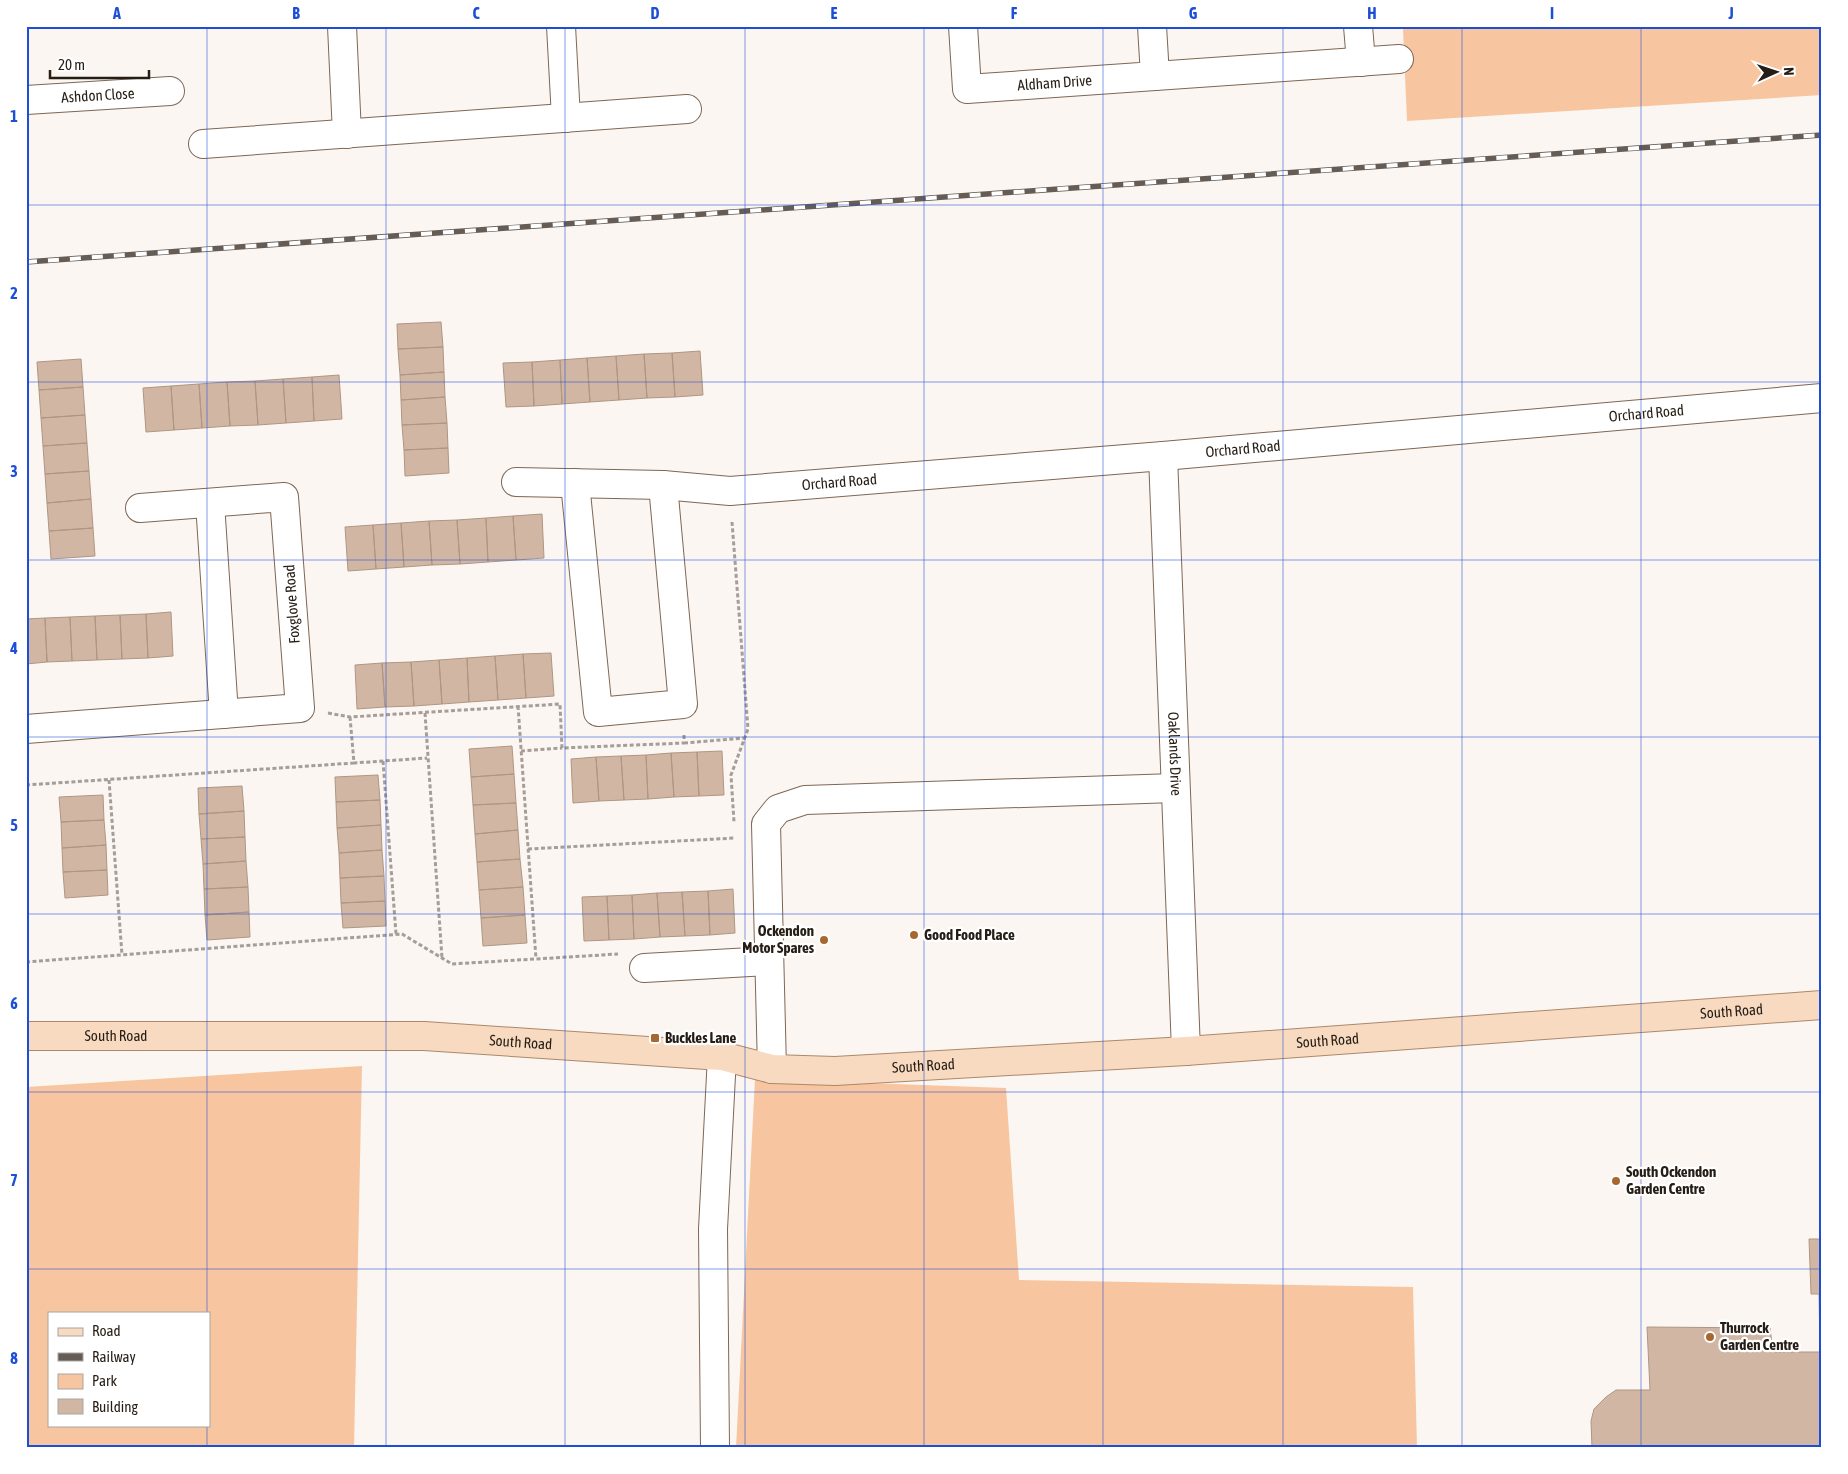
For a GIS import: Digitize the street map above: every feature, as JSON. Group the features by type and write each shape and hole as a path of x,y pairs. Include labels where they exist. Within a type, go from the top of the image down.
{"main road":[{"name":"South Road","path":"26,1036 424,1036 722,1056 772,1069 835,1071 1186,1051 1822,1005"}],"street":[{"path":"342,26 347,134"},
{"path":"561,26 566,118"},
{"name":"Aldham Drive","path":"963,26 967,89 1155,76"},
{"path":"1152,26 1155,76 1399,59"},
{"path":"1358,26 1361,62"},
{"name":"Ashdon Close","path":"26,100 170,91"},
{"path":"203,144 687,109"},
{"name":"Orchard Road","path":"516,482 663,485 730,491 1163,456 1822,398"},
{"name":"Oaklands Drive","path":"1163,456 1186,1051"},
{"path":"575,483 598,712 683,704 663,485"},
{"name":"Foxglove Road","path":"140,508 284,497 300,708"},
{"path":"210,503 224,714"},
{"path":"26,729 300,708"},
{"path":"772,1069 766,824 778,809 805,800 1175,788"},
{"path":"644,968 769,961"},
{"path":"715,1448 713,1229 722,1056"}],"path":[{"path":"730,491 748,729 731,775 736,847"},
{"path":"300,708 350,718 560,704 562,748"},
{"path":"683,704 684,743"},
{"path":"518,706 536,959"},
{"path":"424,712 442,958"},
{"path":"350,718 354,764"},
{"path":"521,751 744,738"},
{"path":"26,785 428,758"},
{"path":"383,761 396,934"},
{"path":"109,780 122,955"},
{"path":"528,850 735,838"},
{"path":"26,947 27,962 402,934 452,964 624,954 644,968"}],"green space":[{"path":"1448,26 1822,26 1822,95 1407,121 1403,29"},
{"path":"362,1066 354,1448 26,1448 26,1087"},
{"path":"755,1079 1006,1088 1019,1280 1413,1287 1417,1448 736,1448"}],"building":[{"path":"441,322 443,347 398,349 397,324"},
{"path":"443,347 444,372 400,375 398,349"},
{"path":"700,351 703,395 675,397 672,353"},
{"path":"672,353 675,397 647,398 644,354"},
{"path":"644,354 647,398 619,400 616,356"},
{"path":"616,356 619,400 590,402 587,358"},
{"path":"587,358 590,402 562,404 560,360"},
{"path":"81,359 83,387 39,390 37,362"},
{"path":"560,360 562,404 534,406 532,362"},
{"path":"532,362 534,406 506,407 503,363"},
{"path":"444,372 445,397 401,400 400,375"},
{"path":"339,375 342,419 314,421 312,377"},
{"path":"312,377 314,421 286,423 283,379"},
{"path":"283,379 286,423 258,425 255,381"},
{"path":"255,381 258,425 230,426 227,382"},
{"path":"227,382 230,426 202,428 199,384"},
{"path":"199,384 202,428 174,430 171,386"},
{"path":"171,386 174,430 146,432 143,388"},
{"path":"83,387 85,415 41,418 39,390"},
{"path":"445,397 447,423 402,425 401,400"},
{"path":"85,415 87,443 43,446 41,418"},
{"path":"447,423 448,448 404,450 402,425"},
{"path":"87,443 89,471 45,474 43,446"},
{"path":"448,448 449,473 405,476 404,450"},
{"path":"89,471 91,499 47,503 45,474"},
{"path":"91,499 93,528 49,531 47,503"},
{"path":"542,514 544,558 516,560 513,516"},
{"path":"513,516 516,560 488,562 486,518"},
{"path":"486,518 488,562 460,564 457,520"},
{"path":"457,520 460,564 432,565 429,521"},
{"path":"429,521 432,565 404,567 401,523"},
{"path":"401,523 404,567 376,569 373,525"},
{"path":"373,525 376,569 348,571 345,527"},
{"path":"93,528 95,556 51,559 49,531"},
{"path":"171,612 173,656 148,658 146,614"},
{"path":"146,614 148,658 122,659 120,615"},
{"path":"120,615 122,659 97,660 95,616"},
{"path":"95,616 97,660 72,661 70,617"},
{"path":"70,617 72,661 47,662 45,618"},
{"path":"45,618 47,662 26,664 26,619"},
{"path":"551,653 554,696 526,698 523,654"},
{"path":"523,654 526,698 498,700 495,656"},
{"path":"495,656 498,700 469,702 467,658"},
{"path":"467,658 469,702 442,704 439,660"},
{"path":"439,660 442,704 414,706 411,662"},
{"path":"411,662 414,706 385,707 382,663"},
{"path":"382,663 385,707 357,709 355,665"},
{"path":"512,746 514,774 471,777 469,749"},
{"path":"722,751 724,795 699,796 697,752"},
{"path":"697,752 699,796 674,797 671,753"},
{"path":"671,753 674,797 648,799 646,755"},
{"path":"646,755 648,799 624,800 621,756"},
{"path":"621,756 624,800 599,801 596,757"},
{"path":"596,757 599,801 573,803 571,759"},
{"path":"514,774 516,803 473,805 471,777"},
{"path":"378,775 380,800 336,802 335,777"},
{"path":"242,786 244,811 199,814 198,788"},
{"path":"103,795 104,820 61,822 59,797"},
{"path":"380,800 381,825 337,828 336,802"},
{"path":"516,803 518,830 475,834 473,805"},
{"path":"244,811 245,837 201,839 199,814"},
{"path":"104,820 106,845 62,848 61,822"},
{"path":"381,825 382,850 339,853 337,828"},
{"path":"518,830 520,859 477,862 475,834"},
{"path":"245,837 246,861 203,864 201,839"},
{"path":"106,845 107,870 63,872 62,848"},
{"path":"382,850 384,876 340,878 339,853"},
{"path":"520,859 523,887 479,890 477,862"},
{"path":"246,861 248,887 204,889 203,864"},
{"path":"107,870 108,895 65,898 63,872"},
{"path":"384,876 385,901 341,903 340,878"},
{"path":"248,887 249,912 205,915 204,889"},
{"path":"523,887 525,915 481,918 479,890"},
{"path":"733,889 735,933 710,935 708,891"},
{"path":"708,891 710,935 685,936 682,892"},
{"path":"682,892 685,936 660,937 657,893"},
{"path":"657,893 660,937 634,939 632,895"},
{"path":"632,895 634,939 609,940 607,896"},
{"path":"607,896 609,940 584,941 582,897"},
{"path":"385,901 386,926 343,928 341,903"},
{"path":"249,912 250,937 207,940 205,915"},
{"path":"525,915 527,943 483,946 481,918"},
{"name":"Thurrock Garden Centre","path":"1809,1239 1822,1239 1822,1448 1592,1448 1591,1421 1594,1409 1606,1397 1616,1390 1650,1390 1647,1327 1770,1328 1773,1352 1820,1352 1819,1294 1811,1294"}],"railway":[{"path":"26,262 1822,135"}],"place":[{"name":"Good Food Place","path":"914,935"},
{"name":"Ockendon Motor Spares","path":"824,940"},
{"name":"Buckles Lane","path":"655,1038"},
{"name":"South Ockendon Garden Centre","path":"1616,1181"},
{"name":"Thurrock Garden Centre","path":"1710,1337"}]}
